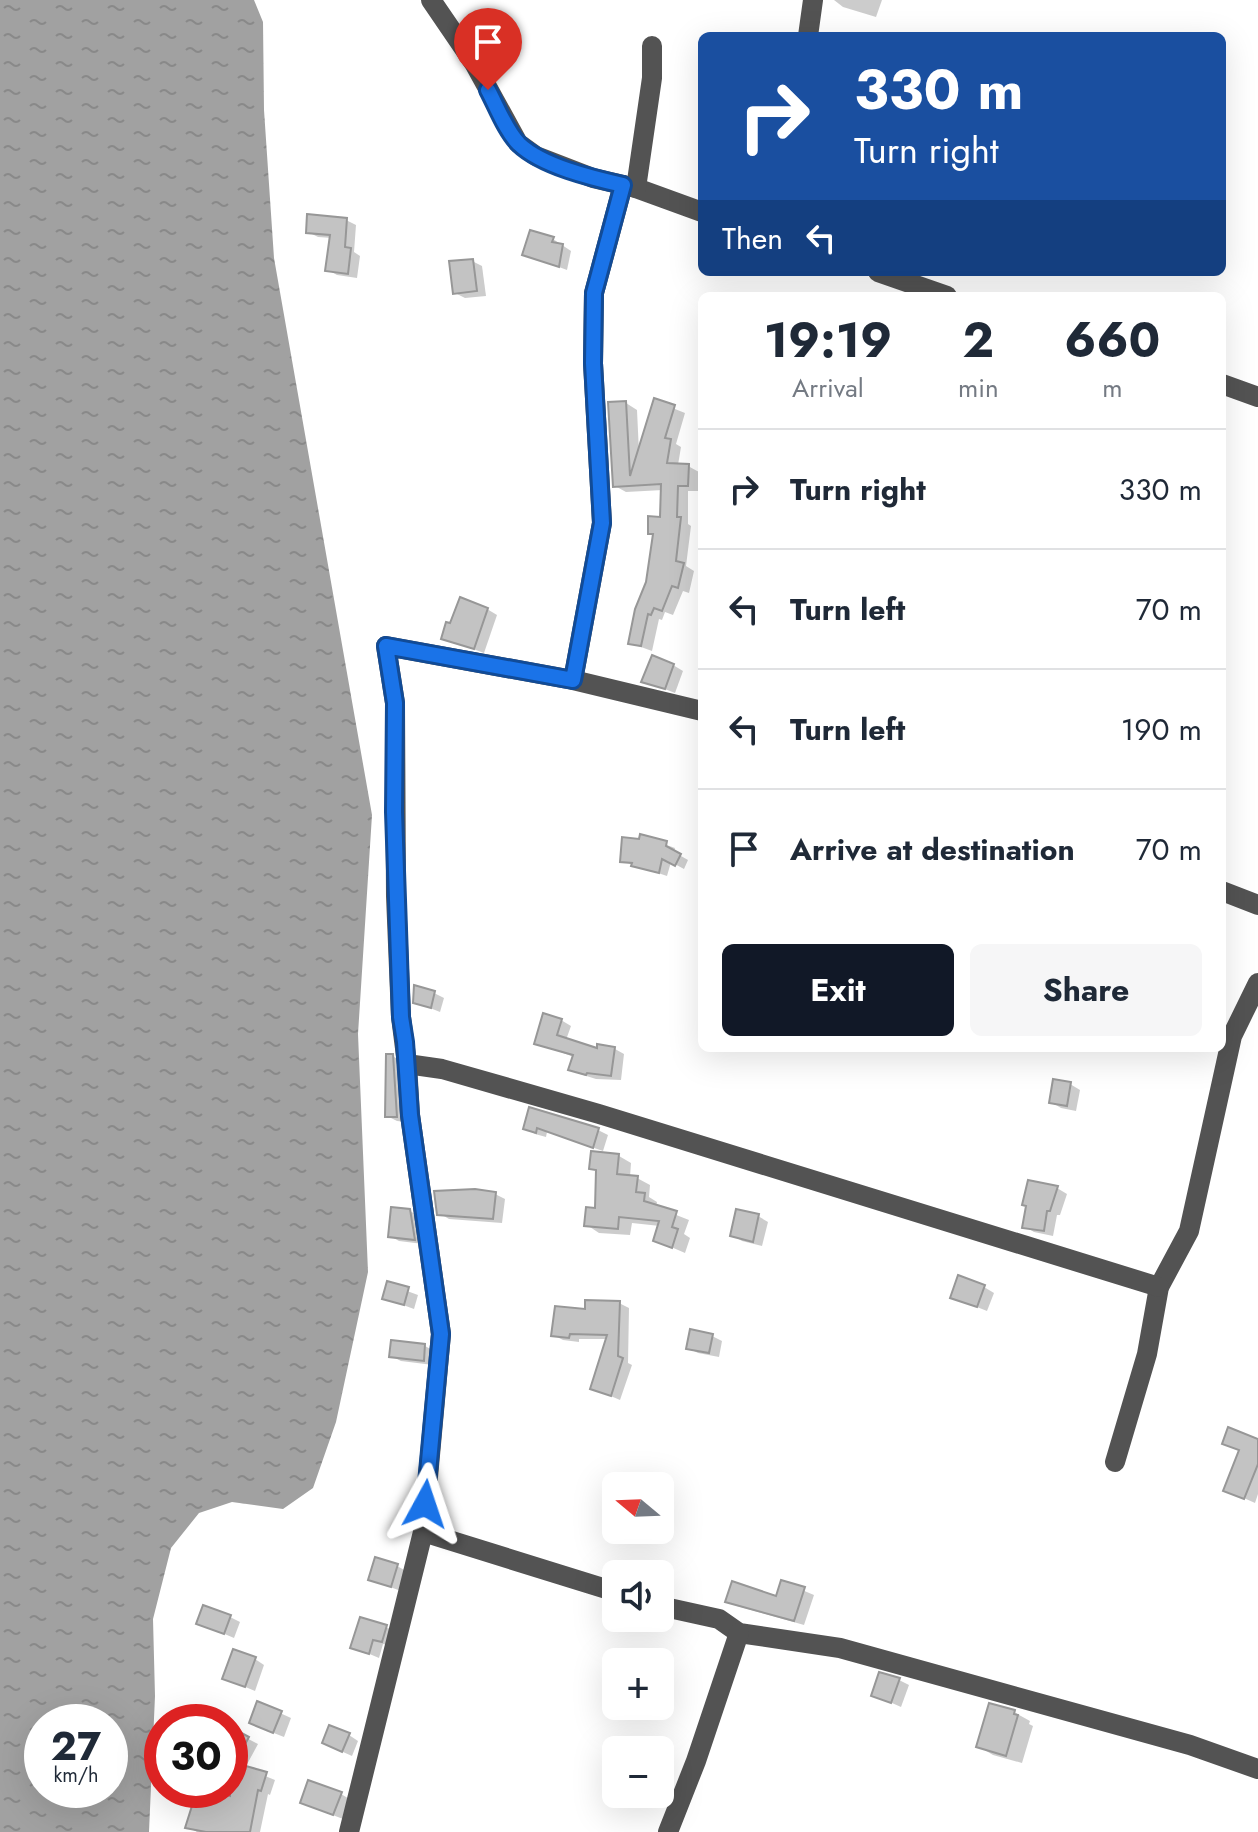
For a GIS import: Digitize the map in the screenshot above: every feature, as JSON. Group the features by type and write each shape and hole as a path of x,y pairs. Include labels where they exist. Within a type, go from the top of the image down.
{"street":[{"path":"431,0 474,63 518,143 536,156 593,178 698,211"},
{"path":"809,32 813,0"},
{"path":"573,680 602,523 593,363 594,293 629,187 652,78 652,46"},
{"path":"890,276 936,292"},
{"path":"1226,385 1258,397"},
{"path":"349,1832 423,1532 441,1334 410,1115 401,1017 396,896 395,703 386,646 573,680 698,710"},
{"path":"1226,893 1258,905"},
{"path":"1115,1462 1147,1354 1159,1287 1189,1231 1232,1036 1258,983"},
{"path":"407,1064 442,1069 599,1114 1159,1287"},
{"path":"423,1532 602,1588"},
{"path":"674,1609 719,1619 739,1633 840,1648 1190,1745 1258,1769"},
{"path":"668,1832 696,1761 739,1633"}],"water":[{"path":"0,0 254,0 263,22 264,110 274,258 372,815 358,1034 368,1272 336,1422 313,1488 283,1509 232,1502 199,1513 171,1548 153,1619 155,1704 144,1704 144,1808 150,1808 149,1832 0,1832"}],"building":[{"path":"307,214 347,218 345,247 351,248 348,274 325,271 330,235 306,233"},
{"path":"530,230 554,237 552,242 563,244 559,267 522,255"},
{"path":"473,259 477,291 453,294 449,261"},
{"path":"654,398 675,405 665,438 671,439 667,463 689,464 688,486 678,486 677,517 681,517 676,561 684,563 678,588 672,586 662,611 654,608 651,615 648,614 641,646 628,644 635,609 646,582 653,534 648,534 648,516 660,517 661,484 613,487 608,402 626,401 630,476"},
{"path":"460,597 488,608 474,649 441,639 446,622 450,623"},
{"path":"652,655 674,664 665,689 641,682"},
{"path":"640,834 667,841 666,846 681,854 675,866 662,859 659,873 620,862 622,837 639,839"},
{"path":"414,985 435,991 431,1008 413,1003"},
{"path":"543,1013 562,1019 557,1035 597,1048 597,1044 615,1047 611,1076 586,1075 568,1070 573,1055 534,1044"},
{"path":"386,1054 393,1054 397,1117 385,1117"},
{"path":"1053,1079 1071,1082 1067,1106 1049,1103"},
{"path":"529,1107 599,1128 593,1148 537,1128 536,1133 523,1129"},
{"path":"591,1151 619,1154 617,1174 638,1176 636,1192 645,1193 644,1201 677,1211 672,1227 678,1229 672,1248 653,1241 659,1221 619,1217 618,1229 584,1226 586,1207 595,1208 596,1170 589,1169"},
{"path":"1028,1180 1058,1186 1050,1211 1047,1211 1044,1231 1022,1228 1026,1206 1022,1205"},
{"path":"475,1189 496,1192 493,1219 437,1215 434,1191"},
{"path":"391,1207 410,1209 415,1240 388,1237"},
{"path":"736,1209 759,1214 753,1242 730,1236"},
{"path":"958,1275 985,1285 977,1307 950,1298"},
{"path":"387,1281 409,1287 404,1305 382,1299"},
{"path":"585,1300 620,1301 618,1356 623,1358 611,1396 590,1389 607,1335 551,1336 555,1306 585,1309"},
{"path":"690,1329 713,1334 709,1353 686,1349"},
{"path":"391,1340 425,1344 424,1361 389,1357"},
{"path":"1228,1427 1258,1439 1258,1464 1244,1499 1223,1491 1239,1450 1222,1444"},
{"path":"375,1557 398,1564 391,1587 368,1580"},
{"path":"781,1580 805,1587 794,1621 725,1602 732,1581 776,1596"},
{"path":"203,1605 231,1615 224,1634 196,1624"},
{"path":"360,1617 387,1625 382,1642 373,1640 369,1654 350,1648"},
{"path":"233,1649 256,1657 245,1687 222,1679"},
{"path":"879,1672 900,1678 891,1703 871,1696"},
{"path":"257,1701 282,1711 273,1733 249,1723"},
{"path":"989,1703 1015,1710 1014,1714 1018,1715 1006,1756 976,1747"},
{"path":"329,1725 350,1733 342,1752 322,1743"},
{"path":"248,1767 267,1772 261,1791 258,1790 250,1832 206,1832 185,1828 191,1808 248,1808"},
{"path":"308,1780 342,1792 333,1815 300,1803"}],"route":[{"path":"425,1504 441,1334 410,1115 401,1017 394,812 395,703 386,646 573,680 602,523 593,363 594,293 623,185 593,178 536,156 518,143 488,90"}]}
